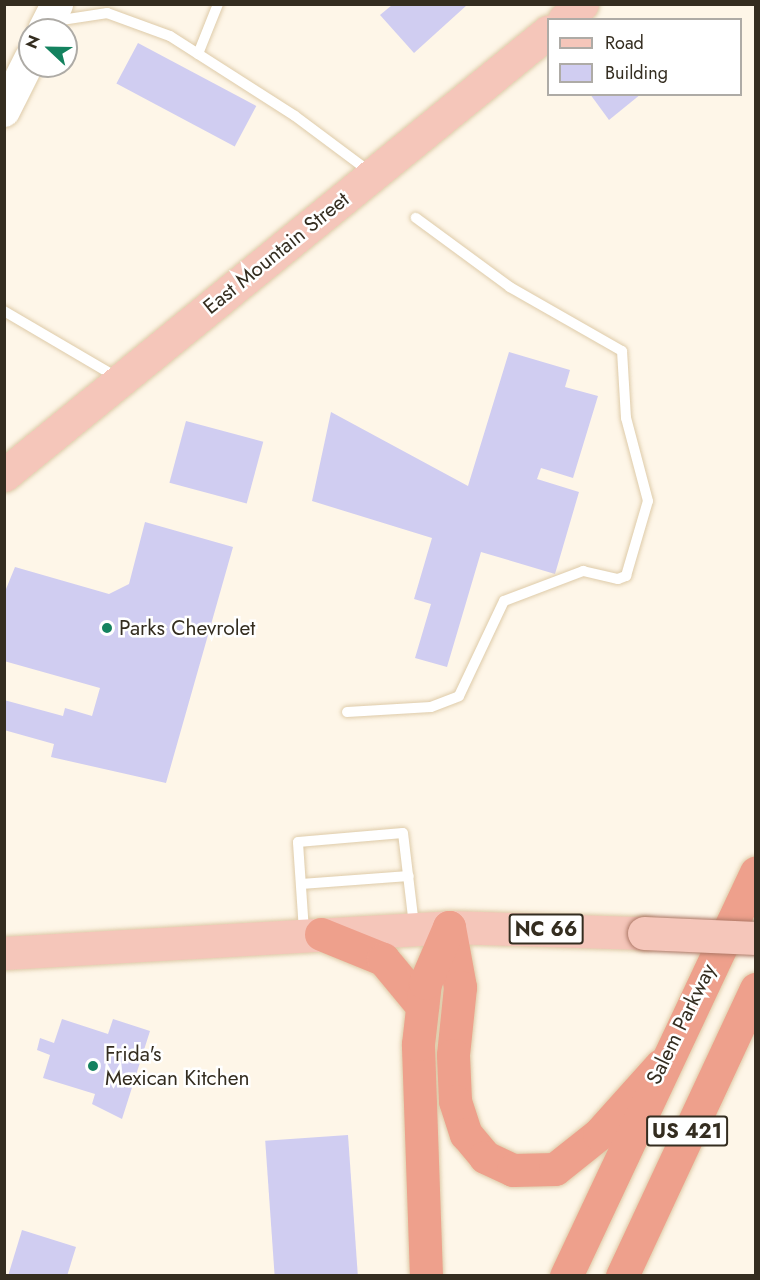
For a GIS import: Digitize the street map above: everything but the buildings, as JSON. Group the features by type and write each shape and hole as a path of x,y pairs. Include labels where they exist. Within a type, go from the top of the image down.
{"highway":[{"name":"Salem Parkway","path":"566,1275 661,1065 756,872"},
{"path":"449,927 460,987 453,1055 455,1101 466,1134 485,1157 527,1173 562,1166 599,1134 661,1065"},
{"path":"426,1275 416,1086 425,983 449,927"},
{"path":"312,934 383,959 422,1006"},
{"name":"US 421","path":"622,1275 756,989"}],"main road":[{"path":"566,18 582,4"},
{"name":"East Mountain Street","path":"4,475 547,34"},
{"name":"NC 66","path":"4,952 449,927 756,938"}],"street":[{"path":"4,111 20,78"}],"lane":[{"path":"198,54 218,4"},
{"path":"60,18 107,13 170,36 373,175"},
{"path":"347,712 431,706 459,696 504,601 583,571 618,579 626,576 648,501 626,418 622,351 510,287 416,218"},
{"path":"4,311 121,380"},
{"path":"312,934 301,884 298,842 403,833 415,928"},
{"path":"301,884 409,876"}],"place":[{"name":"Parks Chevrolet","path":"107,628"},
{"name":"Frida's Mexican Kitchen","path":"93,1066"}]}
